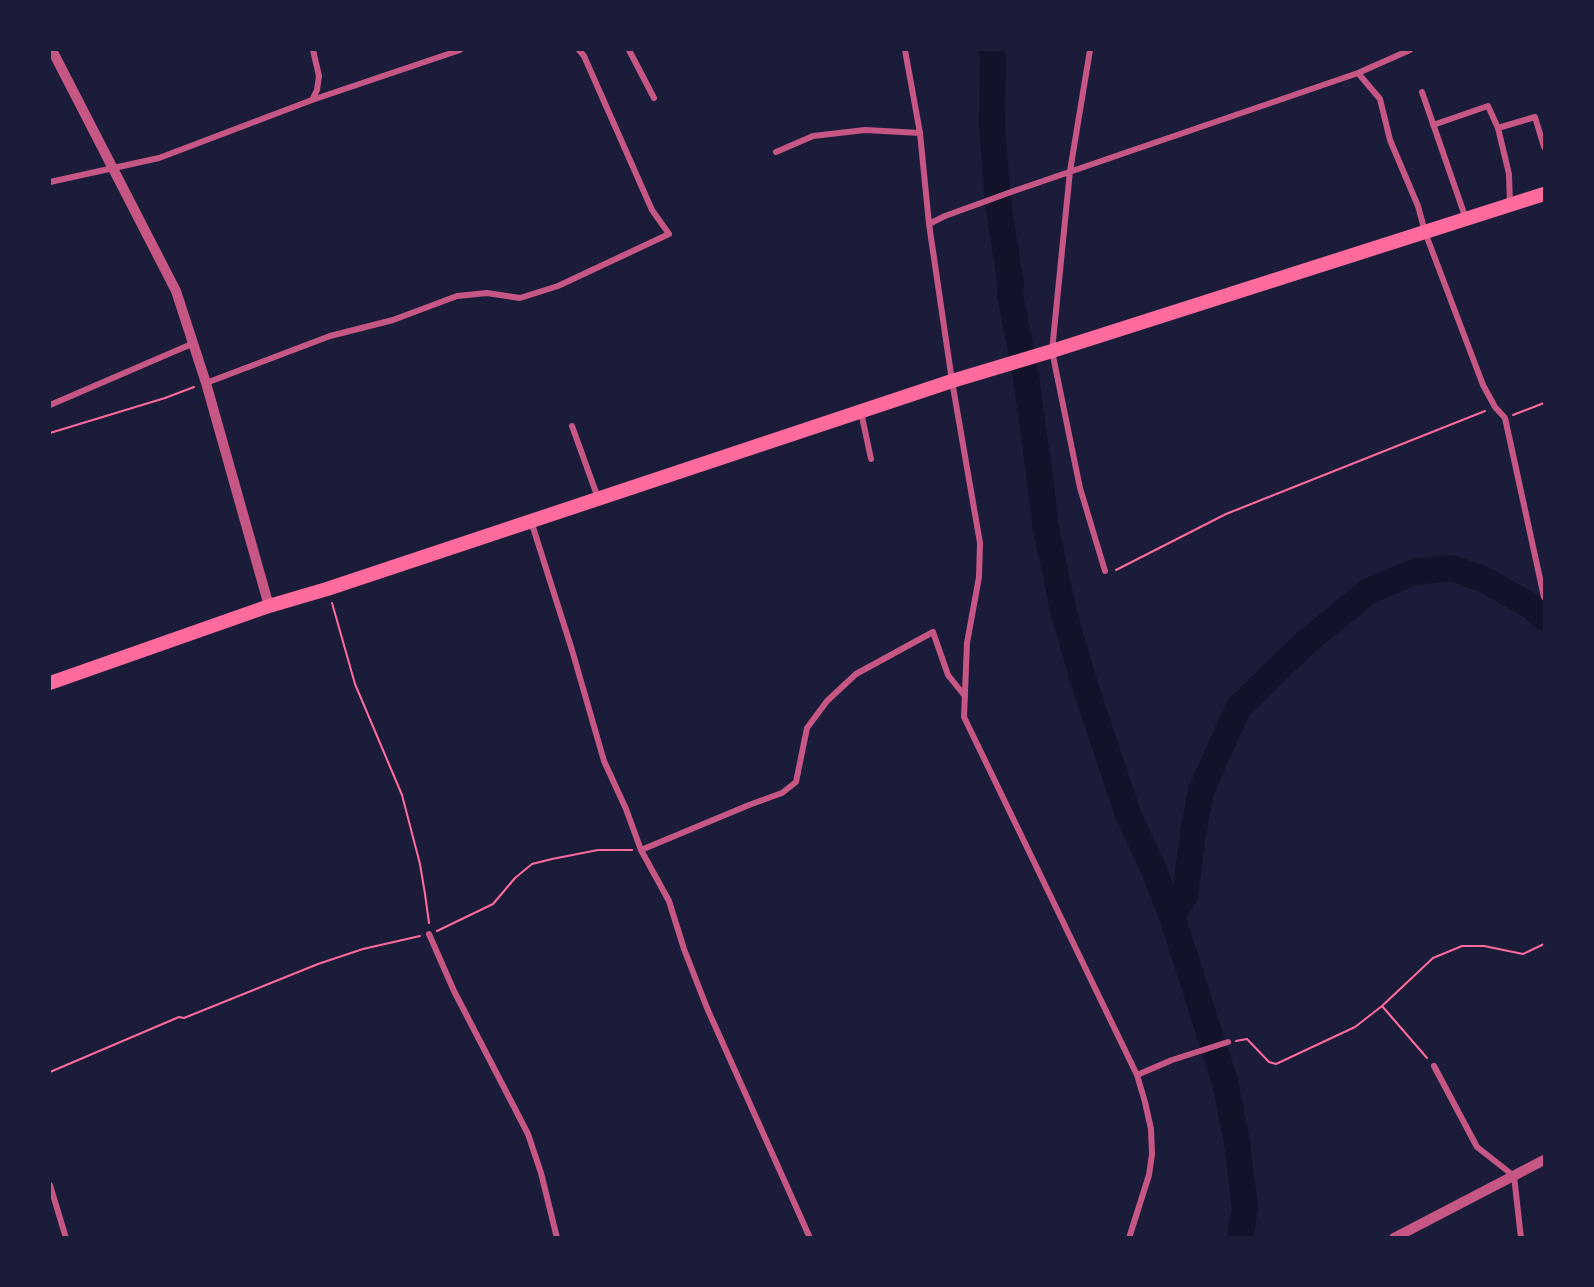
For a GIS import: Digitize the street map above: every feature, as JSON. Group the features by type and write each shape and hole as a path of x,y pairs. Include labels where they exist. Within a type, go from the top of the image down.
{"main road":[{"path":"50,682 269,606 327,589 952,381 1545,194"}],"street":[{"path":"52,50 176,291 206,383 269,606"},
{"path":"312,100 320,76 313,50"},
{"path":"50,182 159,158 312,100 460,50"},
{"path":"206,383 330,336 393,320 457,296 487,293 520,298 558,286 669,234 652,210 579,50"},
{"path":"629,50 654,99"},
{"path":"905,50 920,133 929,224 952,381 980,543 979,577 967,642 964,717 1137,1076 1151,1129 1152,1154 1149,1175 1128,1238"},
{"path":"1090,50 1070,171 1046,353 1080,488 1104,571"},
{"path":"929,224 945,216 1070,171 1358,73 1401,52 1410,50"},
{"path":"1358,73 1380,99 1390,140 1418,206 1425,232 1482,385 1495,407 1505,418 1545,597"},
{"path":"1422,92 1466,219"},
{"path":"1433,125 1488,106 1498,128 1509,174 1510,205"},
{"path":"1498,128 1535,117 1545,147"},
{"path":"776,152 813,136 865,130 920,133"},
{"path":"50,405 194,343"},
{"path":"861,412 871,459"},
{"path":"572,426 598,499"},
{"path":"531,521 604,761 641,849 669,901 684,949 707,1008 810,1238"},
{"path":"641,849 782,793 796,782 807,728 827,701 856,674 933,632 948,675 964,695"},
{"path":"429,934 454,991 528,1134 542,1173 557,1238"},
{"path":"1137,1076 1172,1060 1228,1042"},
{"path":"1434,1066 1477,1147 1514,1176 1521,1238"},
{"path":"1394,1238 1545,1160"},
{"path":"50,1185 66,1238"}],"path":[{"path":"50,433 206,383"},
{"path":"1505,418 1545,404"},
{"path":"1104,571 1115,570 1226,514 1495,407"},
{"path":"327,589 355,684 402,795 420,864 429,934"},
{"path":"50,1072 179,1017 184,1018 318,964 363,949 429,934 493,904 515,878 532,864 598,850 641,849"},
{"path":"1228,1042 1247,1039 1269,1062 1276,1064 1354,1027 1382,1006 1433,958 1461,946 1484,946 1523,954 1545,944"},
{"path":"1382,1006 1434,1066"}],"waterway":[{"path":"991,50 993,61 992,124 998,203 1011,281 1010,295 1026,377 1045,523 1064,614 1086,689 1129,817 1151,863 1172,916 1225,1082 1237,1143 1245,1208 1240,1238"},
{"path":"1172,916 1185,895 1201,791 1238,708 1305,643 1369,591 1414,572 1451,568 1483,579 1531,606 1544,618"}]}
